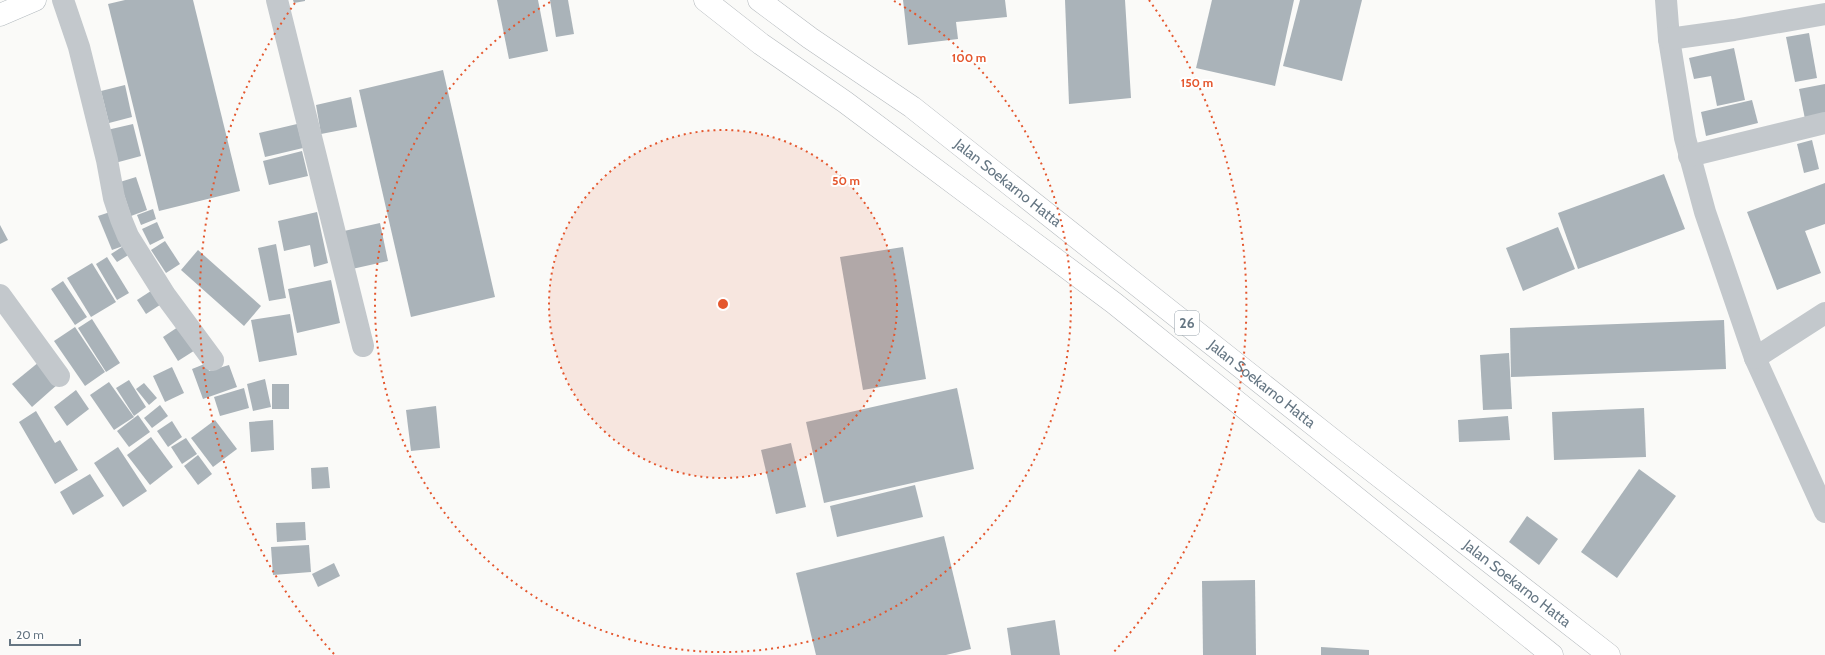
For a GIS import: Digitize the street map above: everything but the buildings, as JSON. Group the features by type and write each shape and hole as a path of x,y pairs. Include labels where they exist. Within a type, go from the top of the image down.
{"main road":[{"path":"0,15 36,0"},
{"name":"Jalan Soekarno Hatta","path":"705,0 761,44 798,68 1114,303 1552,655"},
{"name":"Jalan Soekarno Hatta","path":"759,0 810,38 912,107 1337,443 1609,655"},
{"path":"798,68 810,38"}],"street":[{"path":"63,0 79,47 107,160 114,198 128,236 165,295 213,360"},
{"path":"277,0 362,346"},
{"path":"1666,0 1669,39 1679,103 1690,156 1705,212 1755,358 1825,512"},
{"path":"1669,39 1734,30 1825,14"},
{"path":"1690,156 1825,123"},
{"path":"0,295 59,376"},
{"path":"1755,358 1825,313"}]}
